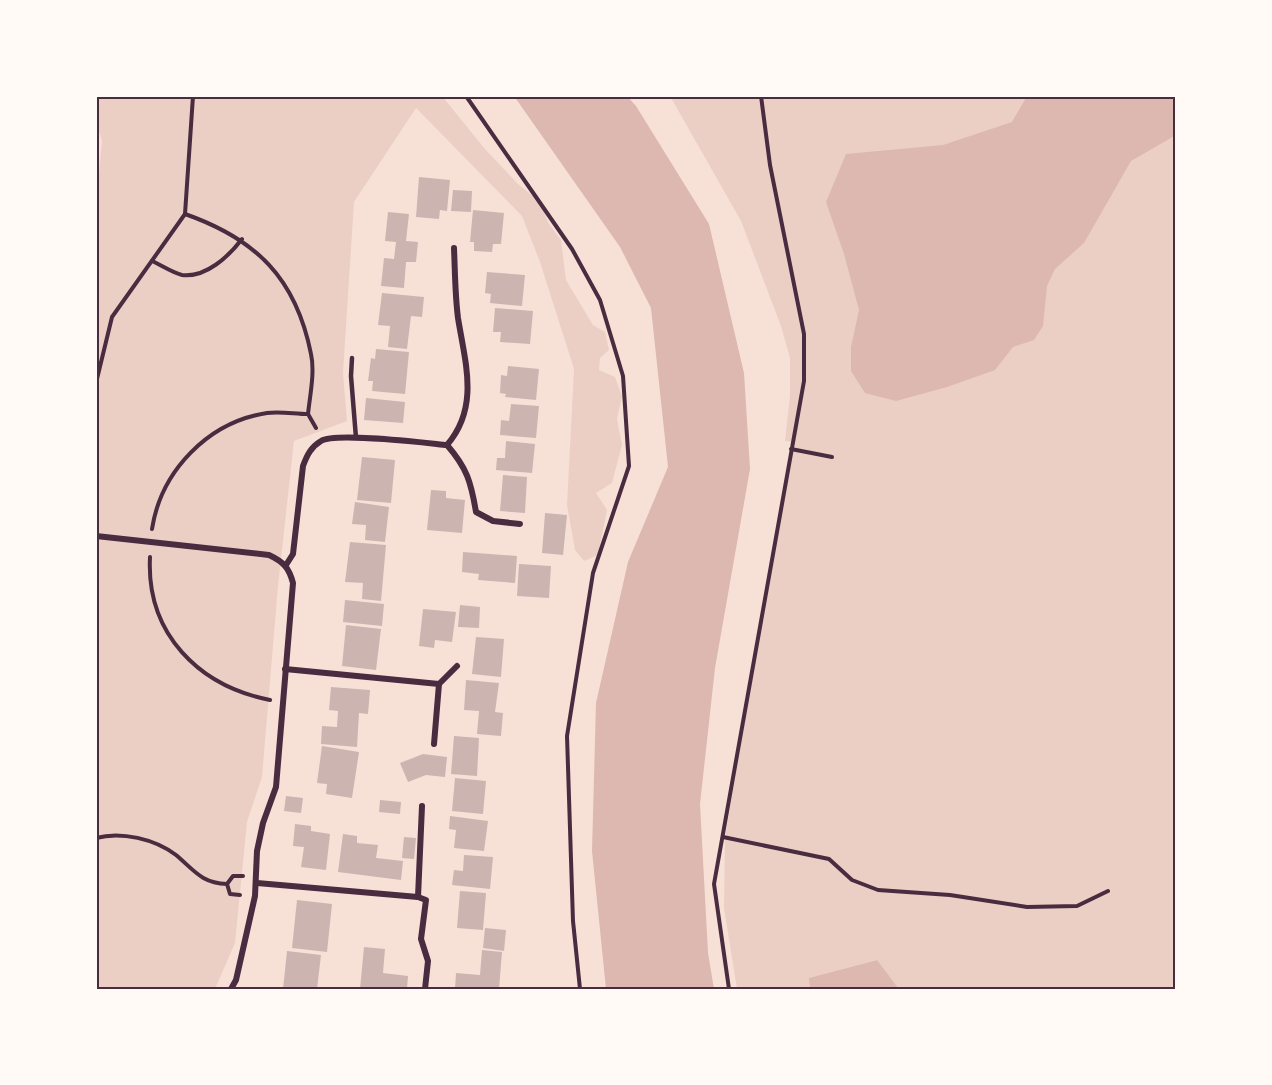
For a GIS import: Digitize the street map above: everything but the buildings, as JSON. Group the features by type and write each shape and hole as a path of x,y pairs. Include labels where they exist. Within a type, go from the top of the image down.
{"street":[{"path":"447,445 458,432 465,418 468,388 467,358 458,317 454,249"},
{"path":"285,565 293,554 303,466 307,453 323,439 356,438 447,445 463,464 471,482 476,512 493,521 520,525"},
{"path":"96,536 269,555 285,565 293,583 276,787 262,823 257,851 257,883 247,939 231,989"},
{"path":"434,744 439,684 456,666"},
{"path":"285,669 439,684"},
{"path":"418,897 422,806"},
{"path":"257,883 418,897 426,900 421,939 428,960 425,989"}],"lane":[{"path":"352,358 351,376 356,438"}],"path":[{"path":"96,382 112,317 185,214 193,96"},
{"path":"466,96 572,249 589,279 600,300 623,376 629,466 593,573 567,736 573,921 580,989"},
{"path":"729,989 714,884 804,381 804,334 770,165 761,96"},
{"path":"185,214 214,224 242,239 259,252 282,279 300,316 312,356 308,414"},
{"path":"152,261 181,275 195,274 221,261 242,239"},
{"path":"791,449 832,457"},
{"path":"96,838 107,835 134,837 158,844 175,855 198,877 227,884"},
{"path":"723,837 829,860 852,880 878,890 950,895 1027,907 1077,906 1108,891"}],"shaded area":[{"path":"96,96 442,96 485,149 518,184 539,201 549,224 561,240 566,280 593,325 605,332 609,350 600,358 599,370 615,377 622,396 617,419 622,445 612,483 596,493 607,510 598,555 584,561 575,550 567,505 574,369 540,262 522,216 416,108 354,202 343,373 347,421 294,441 278,586 262,777 247,822 235,943 215,989 96,989 96,203 102,141 96,122"},
{"path":"514,96 627,96 636,106 709,224 744,373 750,469 715,668 700,804 708,953 714,989 606,989 592,851 596,703 628,562 668,467 651,308 620,247"},
{"path":"670,96 1176,96 1176,989 899,989 876,960 810,978 810,989 737,989 724,908 725,837 793,442 785,441 790,396 790,358 781,326 741,221"},
{"path":"1027,96 1176,96 1176,135 1131,161 1084,243 1055,269 1047,286 1043,326 1034,340 1013,347 995,370 947,387 896,401 865,393 851,371 851,347 859,310 844,254 826,202 846,154 943,145 1012,122"},
{"path":"877,960 899,989 810,989 809,978"}]}
